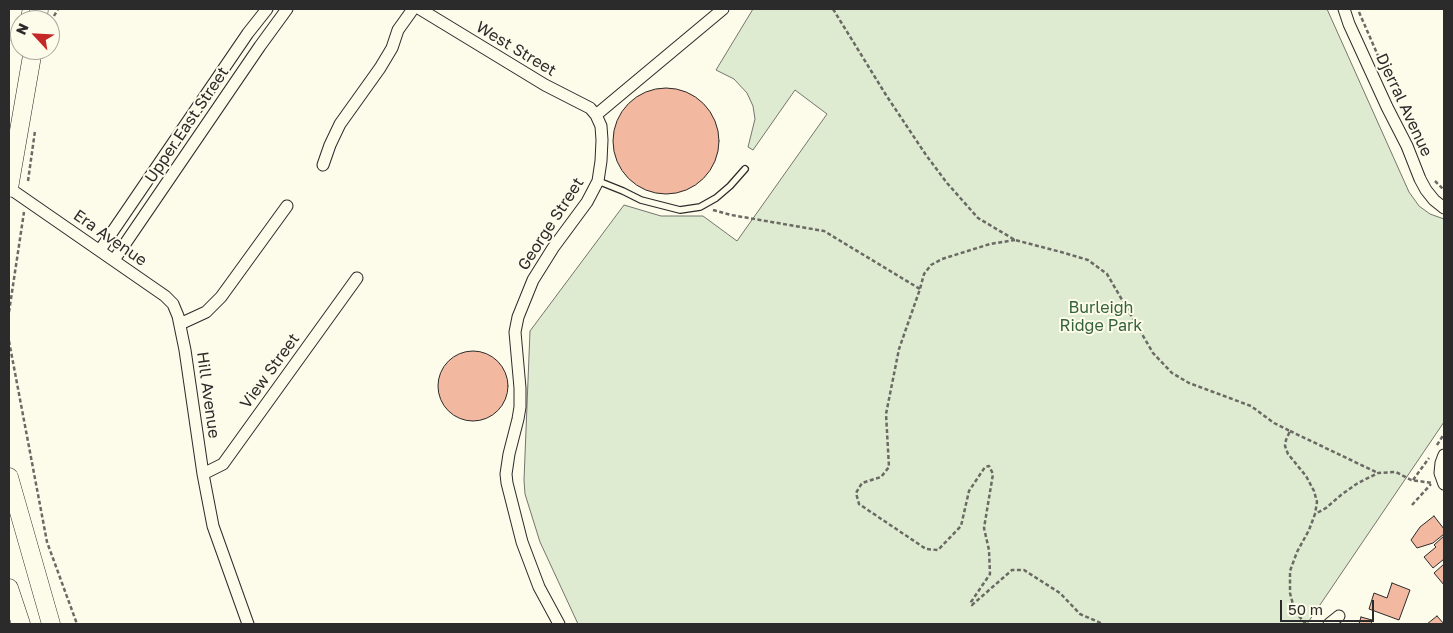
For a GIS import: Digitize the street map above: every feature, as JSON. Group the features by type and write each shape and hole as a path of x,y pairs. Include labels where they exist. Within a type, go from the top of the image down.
{"main road":[{"path":"9,30 13,9"},
{"path":"9,188 31,60"},
{"path":"9,477 51,624"},
{"path":"9,591 21,624"}],"street":[{"name":"Upper East Street","path":"100,250 248,33 267,9"},
{"name":"Upper East Street","path":"114,260 287,9"},
{"path":"323,165 333,137 345,116 380,68 392,48 398,30 413,9"},
{"name":"West Street","path":"420,9 545,85 590,108 596,115"},
{"path":"596,115 723,9"},
{"name":"Djerral Avenue","path":"1344,9 1387,107 1407,146 1420,179 1434,200 1444,208"},
{"name":"George Street","path":"559,624 539,587 522,542 507,483 506,474 509,454 520,407 515,332 518,317 530,287 543,264 587,202 598,181 602,140 601,126 596,115"},
{"name":"Era Avenue","path":"9,188 169,299 177,312 180,324"},
{"path":"180,324 206,312 221,297 286,206"},
{"name":"View Street","path":"202,474 223,464 357,278"},
{"name":"Hill Avenue","path":"180,324 188,366 202,474 213,526 248,624"},
{"path":"1442,478 1441,463 1444,455"},
{"path":"1329,624 1339,616"}],"lane":[{"path":"598,181 641,200 680,210 700,207 716,198 745,169"}],"path":[{"path":"833,9 886,95 926,155 978,218 1015,240 1088,260 1107,274 1153,353 1172,373 1189,383 1251,406 1274,423 1378,473"},
{"path":"700,207 731,215 824,231 920,290"},
{"path":"9,312 25,211"},
{"path":"1015,240 967,251 931,265 924,274 899,348 886,414 889,467 881,477 862,484 856,493 859,504 926,550 938,550 961,526 969,491 985,467 989,466 993,474 984,528 989,550 990,574 971,602 972,605 1012,570 1024,570 1060,593 1080,614 1103,624"},
{"path":"9,341 47,542 77,624"},
{"path":"1290,431 1285,446 1288,454 1306,476 1314,491 1317,502 1309,530 1297,552 1290,571 1290,593 1295,612 1306,624"},
{"path":"1413,481 1428,461"},
{"path":"1315,514 1326,508 1358,483 1378,473 1396,472 1413,481 1432,483"},
{"path":"1412,505 1432,483 1442,478"}],"green space":[{"name":"Burleigh Ridge Park","path":"753,9 1327,9 1409,192 1419,206 1430,214 1444,219 1444,422 1307,624 578,624 540,542 525,494 530,331 624,205 661,216 703,216 737,241 827,114 795,90 753,150 748,147 755,119 753,106 747,93 734,79 716,70"}],"building":[{"path":"666,88 686,92 704,103 715,121 719,141 715,161 704,179 686,190 666,194 646,190 628,179 617,161 613,141 617,121 628,103 646,92"},
{"path":"473,351 486,354 498,361 505,373 508,386 505,399 498,411 486,418 473,421 460,418 448,411 441,399 438,386 441,373 448,361 460,354"},
{"path":"1434,516 1444,529 1444,534 1433,543 1417,548 1411,540 1420,527"},
{"path":"1444,536 1444,559 1433,568 1424,557 1436,547 1434,545"},
{"path":"1444,564 1444,585 1434,573"},
{"path":"1392,583 1410,590 1399,620 1369,609 1374,593 1387,598"},
{"path":"1437,616 1444,624 1427,624"},
{"path":"1361,617 1372,620 1371,624 1359,624"}]}
